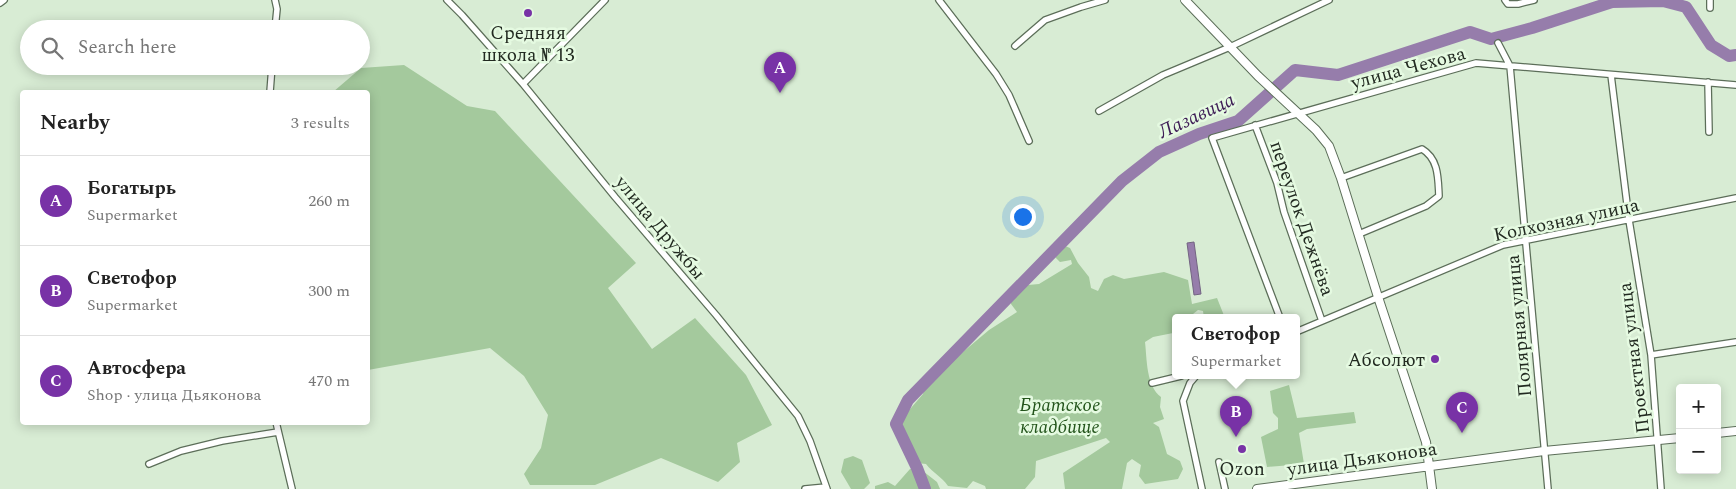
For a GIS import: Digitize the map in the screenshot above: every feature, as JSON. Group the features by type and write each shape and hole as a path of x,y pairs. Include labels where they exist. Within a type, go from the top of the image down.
{"main road":[{"path":"1185,0 1258,76 1316,130 1329,146 1426,442 1432,489"},
{"path":"1721,433 1736,431"},
{"name":"улица Дьяконова","path":"1257,489 1544,451 1676,439"}],"street":[{"path":"0,3 4,0"},
{"path":"275,0 277,9 276,20"},
{"name":"улица Дружбы","path":"447,0 462,14 523,84 798,416 810,441 826,488"},
{"path":"523,84 605,0"},
{"path":"939,0 996,74 1009,94 1029,141"},
{"path":"1015,46 1045,20 1081,6 1105,0"},
{"path":"1099,111 1163,75 1230,47 1329,0"},
{"path":"1505,0 1508,4 1518,4 1534,0"},
{"path":"1710,0 1710,8"},
{"name":"Полярная улица","path":"1498,43 1510,66 1548,489"},
{"name":"улица Чехова","path":"1278,314 1212,138 1476,64 1736,85"},
{"path":"270,90 271,75"},
{"name":"Проектная улица","path":"1611,75 1629,220 1650,355 1661,489"},
{"path":"1708,82 1709,132"},
{"name":"переулок Дежнёва","path":"1256,125 1322,321"},
{"path":"1341,178 1422,149 1430,153 1437,170 1439,196 1426,206 1359,234"},
{"name":"Колхозная улица","path":"1300,330 1503,245 1736,198"},
{"path":"1650,355 1736,342"},
{"path":"1152,383 1172,378"},
{"path":"1193,379 1183,401 1202,489"},
{"path":"277,425 292,489"},
{"path":"149,464 181,451 222,441 278,432"},
{"path":"1219,462 1225,489"},
{"path":"805,489 826,488"}],"green space":[{"path":"404,65 467,106 495,111 636,263 608,288 652,349 695,318 746,375 772,425 737,443 740,462 718,482 661,458 595,485 530,485 524,474 541,448 548,415 524,376 490,348 370,370 370,90 335,90 353,75 370,75 370,67"},
{"name":"Братское кладбище","path":"1065,246 1070,248 1078,263 1089,277 1091,288 1098,291 1104,279 1113,275 1124,279 1164,272 1188,280 1192,304 1217,298 1223,314 1203,314 1203,311 1198,310 1193,314 1172,314 1172,333 1153,337 1145,342 1150,379 1152,386 1161,397 1160,407 1164,419 1153,423 1159,427 1167,454 1180,461 1183,469 1178,479 1145,484 1139,476 1141,465 1132,459 1127,463 1122,489 1065,489 1063,473 1110,442 1106,438 1036,461 1035,477 1025,489 986,489 985,486 973,481 967,488 948,486 926,464 917,463 915,454 899,422 923,394 925,384 989,330 1017,312 1011,304 1011,298 1028,285 1039,284 1072,264 1071,260 1060,262 1055,257 1057,250"},
{"path":"1289,385 1297,418 1354,412 1356,423 1307,429 1299,433 1304,464 1267,467 1261,437 1278,429 1278,418 1273,413 1270,391"},
{"path":"853,456 862,460 870,483 864,489 851,489 841,472 844,459"},
{"path":"919,468 937,482 940,489 875,489 875,486 888,482 895,486 910,469"}],"shaded area":[{"path":"1194,242 1201,294 1194,295 1187,243"}],"waterway":[{"name":"Лазавица","path":"925,489 896,424 908,400 1122,181 1159,152 1199,134 1238,121 1295,70 1338,75 1470,32 1491,39 1612,2 1663,1 1686,7 1711,45 1729,56 1736,55"}],"place":[{"name":"Средняя школа № 13","path":"528,13"},
{"name":"Богатырь","path":"780,93"},
{"name":"Абсолют","path":"1435,359"},
{"name":"Автосфера","path":"1462,433"},
{"name":"Светофор","path":"1236,437"},
{"name":"Ozon","path":"1242,449"}]}
